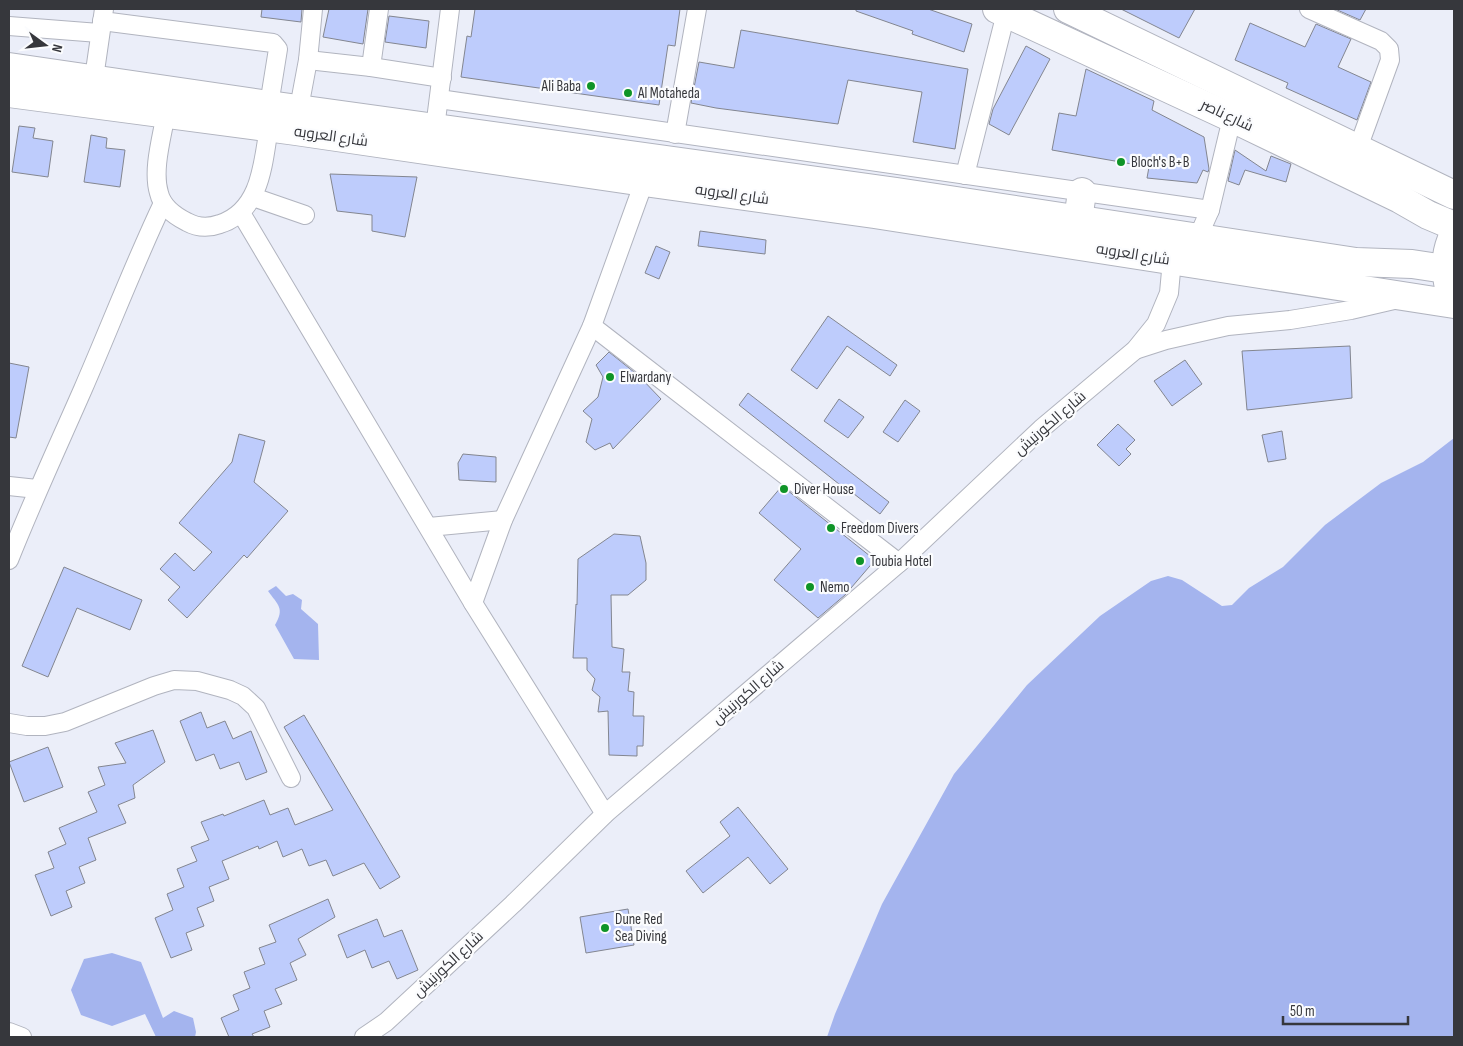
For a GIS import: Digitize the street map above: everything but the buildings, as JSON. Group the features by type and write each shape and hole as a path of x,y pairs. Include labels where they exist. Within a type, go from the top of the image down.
{"main road":[{"name":"شارع ناصر","path":"1068,9 1454,195"},
{"name":"شارع ناصر","path":"1002,11 1232,118 1454,226"},
{"name":"شارع العروبه","path":"9,67 94,78 269,116 644,182 813,193 1078,220 1356,262 1412,264 1445,269"},
{"name":"شارع العروبه","path":"9,93 166,113 269,116 299,108 435,128 813,193 1172,260 1454,304"},
{"path":"1078,220 1082,192"},
{"path":"1454,234 1449,245 1445,269 1449,288 1454,297"}],"street":[{"path":"299,108 308,60 313,9"},
{"path":"371,67 379,9"},
{"path":"435,128 450,9"},
{"path":"675,134 697,9"},
{"path":"1309,9 1381,41 1389,49 1390,60 1358,148"},
{"path":"965,175 1002,11"},
{"path":"9,26 102,21 273,43 278,48 260,179 253,197 241,213 224,223 209,228 193,225 182,220 163,204 158,192 156,173 166,113"},
{"path":"94,78 102,21"},
{"path":"308,60 442,78"},
{"path":"439,99 1210,210"},
{"path":"1197,238 1210,210 1232,118"},
{"path":"473,603 503,520 592,326 644,182"},
{"path":"253,197 305,215"},
{"path":"9,560 139,254 163,204"},
{"path":"241,213 473,603 605,814"},
{"name":"شارع الكورنيش","path":"364,1037 386,1022 463,951 605,814 899,563 1041,428 1135,350 1156,324 1166,301 1169,293 1172,260"},
{"name":"شارع الكورنيش","path":"1135,350 1174,338 1228,326 1290,320 1351,310 1412,296"},
{"path":"592,326 899,563"},
{"path":"9,486 38,489"},
{"path":"429,527 503,520"},
{"path":"9,724 45,726 65,722 154,686 174,680 197,681 230,690 243,696 256,708 291,778"},
{"path":"9,1032 22,1037"}],"water":[{"path":"1454,438 1454,1037 827,1037 882,904 954,774 1027,685 1100,616 1151,581 1168,576 1182,580 1222,606 1232,605 1249,588 1283,567 1325,525 1381,483 1423,462"},
{"path":"276,586 286,596 293,594 302,600 301,609 318,624 319,660 294,659 275,625 280,610 268,591"},
{"path":"112,953 141,962 163,1018 174,1011 193,1018 196,1032 195,1037 156,1037 145,1014 112,1026 81,1015 71,990 84,959"}],"place":[{"name":"Ali Baba","path":"591,86"},
{"name":"Al Motaheda","path":"628,93"},
{"name":"Bloch's B+B","path":"1121,162"},
{"name":"Elwardany","path":"610,377"},
{"name":"Diver House","path":"784,489"},
{"name":"Freedom Divers","path":"831,528"},
{"name":"Toubia Hotel","path":"860,561"},
{"name":"Nemo","path":"810,587"},
{"name":"Dune Red Sea Diving","path":"605,928"}]}
